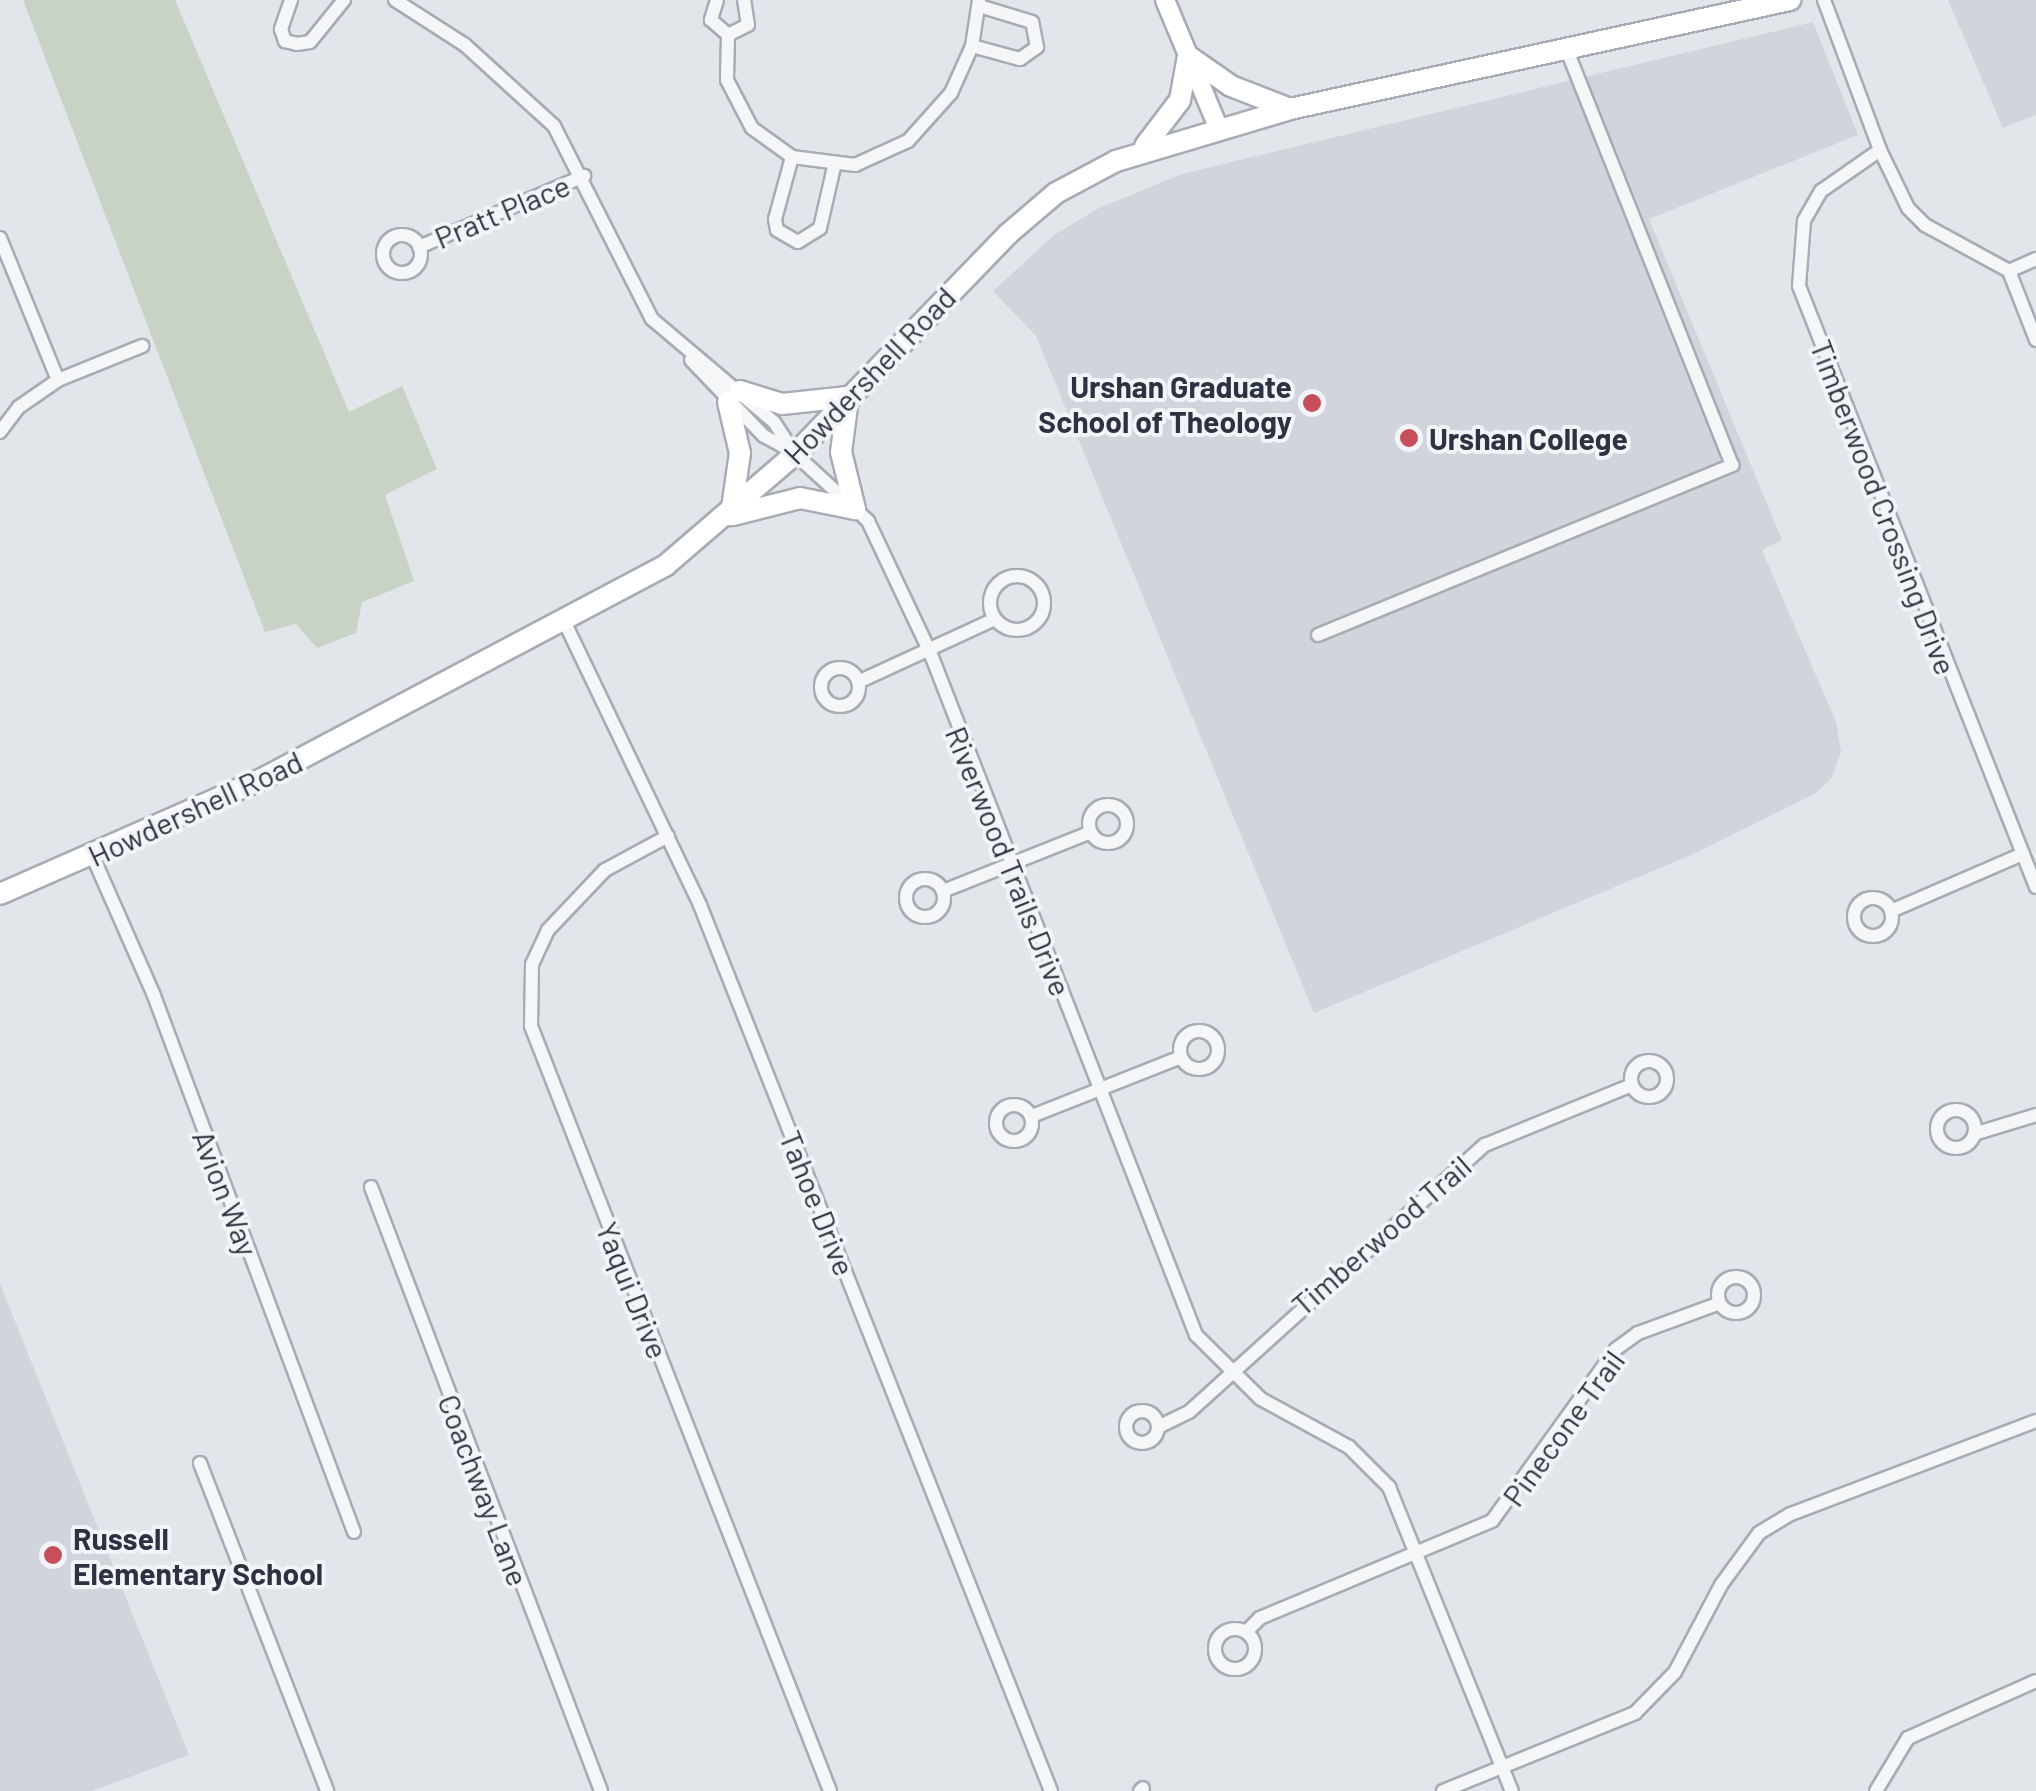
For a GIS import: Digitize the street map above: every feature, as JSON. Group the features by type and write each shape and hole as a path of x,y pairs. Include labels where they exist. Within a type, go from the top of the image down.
{"main road":[{"name":"Howdershell Road","path":"0,894 93,857 266,778 566,624 666,565 731,515 795,454 962,277 1056,193 1137,153 1219,128 1790,0"},
{"path":"1137,153 1175,110 1188,56 1231,86 1290,110"},
{"path":"734,397 782,404 848,397 841,452 855,508 800,498 731,515 740,453 734,397"}],"street":[{"path":"291,0 281,29 285,41 297,44 310,42 344,0"},
{"path":"395,0 498,73 554,126 584,176"},
{"path":"718,0 711,20 728,35 727,80 741,114 792,157 834,167 874,159 908,141 950,94 972,46 979,3 1021,15 1039,34 1031,56 1020,59 972,46"},
{"path":"728,35 748,26 744,0"},
{"path":"1165,0 1219,128"},
{"path":"1824,0 1880,150 1908,208 1925,225 2009,271 2036,340"},
{"path":"1318,634 1732,465 1567,50"},
{"name":"Timberwood Crossing Drive","path":"1880,150 1821,191 1804,221 1798,286 2036,887"},
{"path":"792,157 775,219 777,230 798,242 820,228 834,167"},
{"name":"Pratt Place","path":"420,246 584,176"},
{"name":"Riverwood Trails Drive","path":"584,176 636,296 680,347 734,397 764,436 795,454 855,508 898,574 1196,1335 1229,1372 1372,1466 1390,1487 1512,1791"},
{"path":"0,238 58,380"},
{"path":"2009,271 2036,260"},
{"path":"0,432 19,407 58,380 142,346"},
{"path":"1022,576 1039,587 1044,607 1033,625 1013,630 995,619 990,598 1001,581 1022,576"},
{"path":"858,682 995,619"},
{"name":"Tahoe Drive","path":"566,624 668,836 1051,1791"},
{"path":"943,891 1091,832"},
{"name":"Yaqui Drive","path":"668,836 605,870 548,930 532,964 532,1026 830,1791"},
{"path":"1891,911 2023,854"},
{"name":"Avion Way","path":"93,857 153,993 354,1532"},
{"path":"1032,1116 1181,1056"},
{"name":"Timberwood Trail","path":"1158,1426 1189,1412 1229,1372 1485,1146 1632,1085"},
{"path":"1974,1134 2036,1115"},
{"name":"Coachway Lane","path":"370,1187 602,1791"},
{"name":"Pinecone Trail","path":"1246,1632 1260,1618 1420,1554 1506,1509 1616,1348 1638,1333 1720,1302"},
{"path":"1442,1791 1606,1730 1659,1693 1739,1555 1760,1533 1791,1514 2036,1421"},
{"path":"200,1462 327,1791"},
{"path":"1876,1791 1893,1753 1908,1738 2036,1681"}],"shaded area":[{"path":"1948,0 2036,0 2036,115 2003,128"},
{"name":"Urshan College","path":"1813,22 1858,135 1649,219 1782,540 1762,550 1836,722 1841,751 1832,778 1816,793 1691,855 1314,1013 1036,336 993,291 1054,235 1097,209 1182,174"},
{"name":"Russell Elementary School","path":"0,1284 189,1755 92,1791 0,1791"}],"green space":[{"path":"23,0 175,0 349,412 402,386 437,469 385,495 414,581 362,602 356,633 317,648 296,624 265,632"}],"place":[{"name":"Urshan Graduate School of Theology","path":"1312,403"},
{"name":"Urshan College","path":"1409,438"},
{"name":"Russell Elementary School","path":"53,1555"}]}
